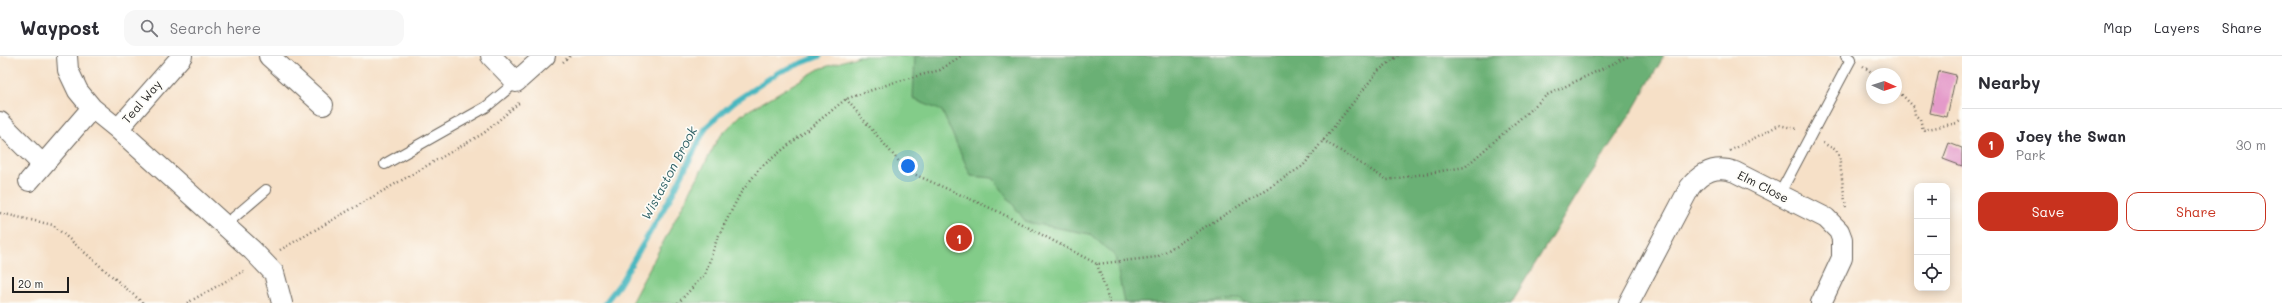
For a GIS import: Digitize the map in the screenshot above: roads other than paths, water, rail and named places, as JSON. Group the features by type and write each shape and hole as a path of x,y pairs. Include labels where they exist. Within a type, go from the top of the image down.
{"street":[{"path":"67,56 68,70 78,91 92,108 118,129 262,260 274,273 282,303"},
{"name":"Teal Way","path":"118,129 182,56"},
{"path":"269,56 323,105"},
{"path":"491,56 520,90 552,61"},
{"path":"29,181 92,108"},
{"path":"0,122 43,165"},
{"name":"Elm Close","path":"1629,303 1690,187 1701,175 1713,170 1729,170 1826,218 1834,225 1840,235 1843,249 1842,258 1821,303"}],"lane":[{"path":"1779,195 1852,59 1846,56"},
{"path":"385,164 486,107 520,90"},
{"path":"225,225 266,190"}],"waterway":[{"name":"Wistaston Brook","path":"605,303 619,285 673,193 706,127 734,102 779,72 820,56"}],"place":[{"name":"Joey the Swan","path":"959,238"}]}
